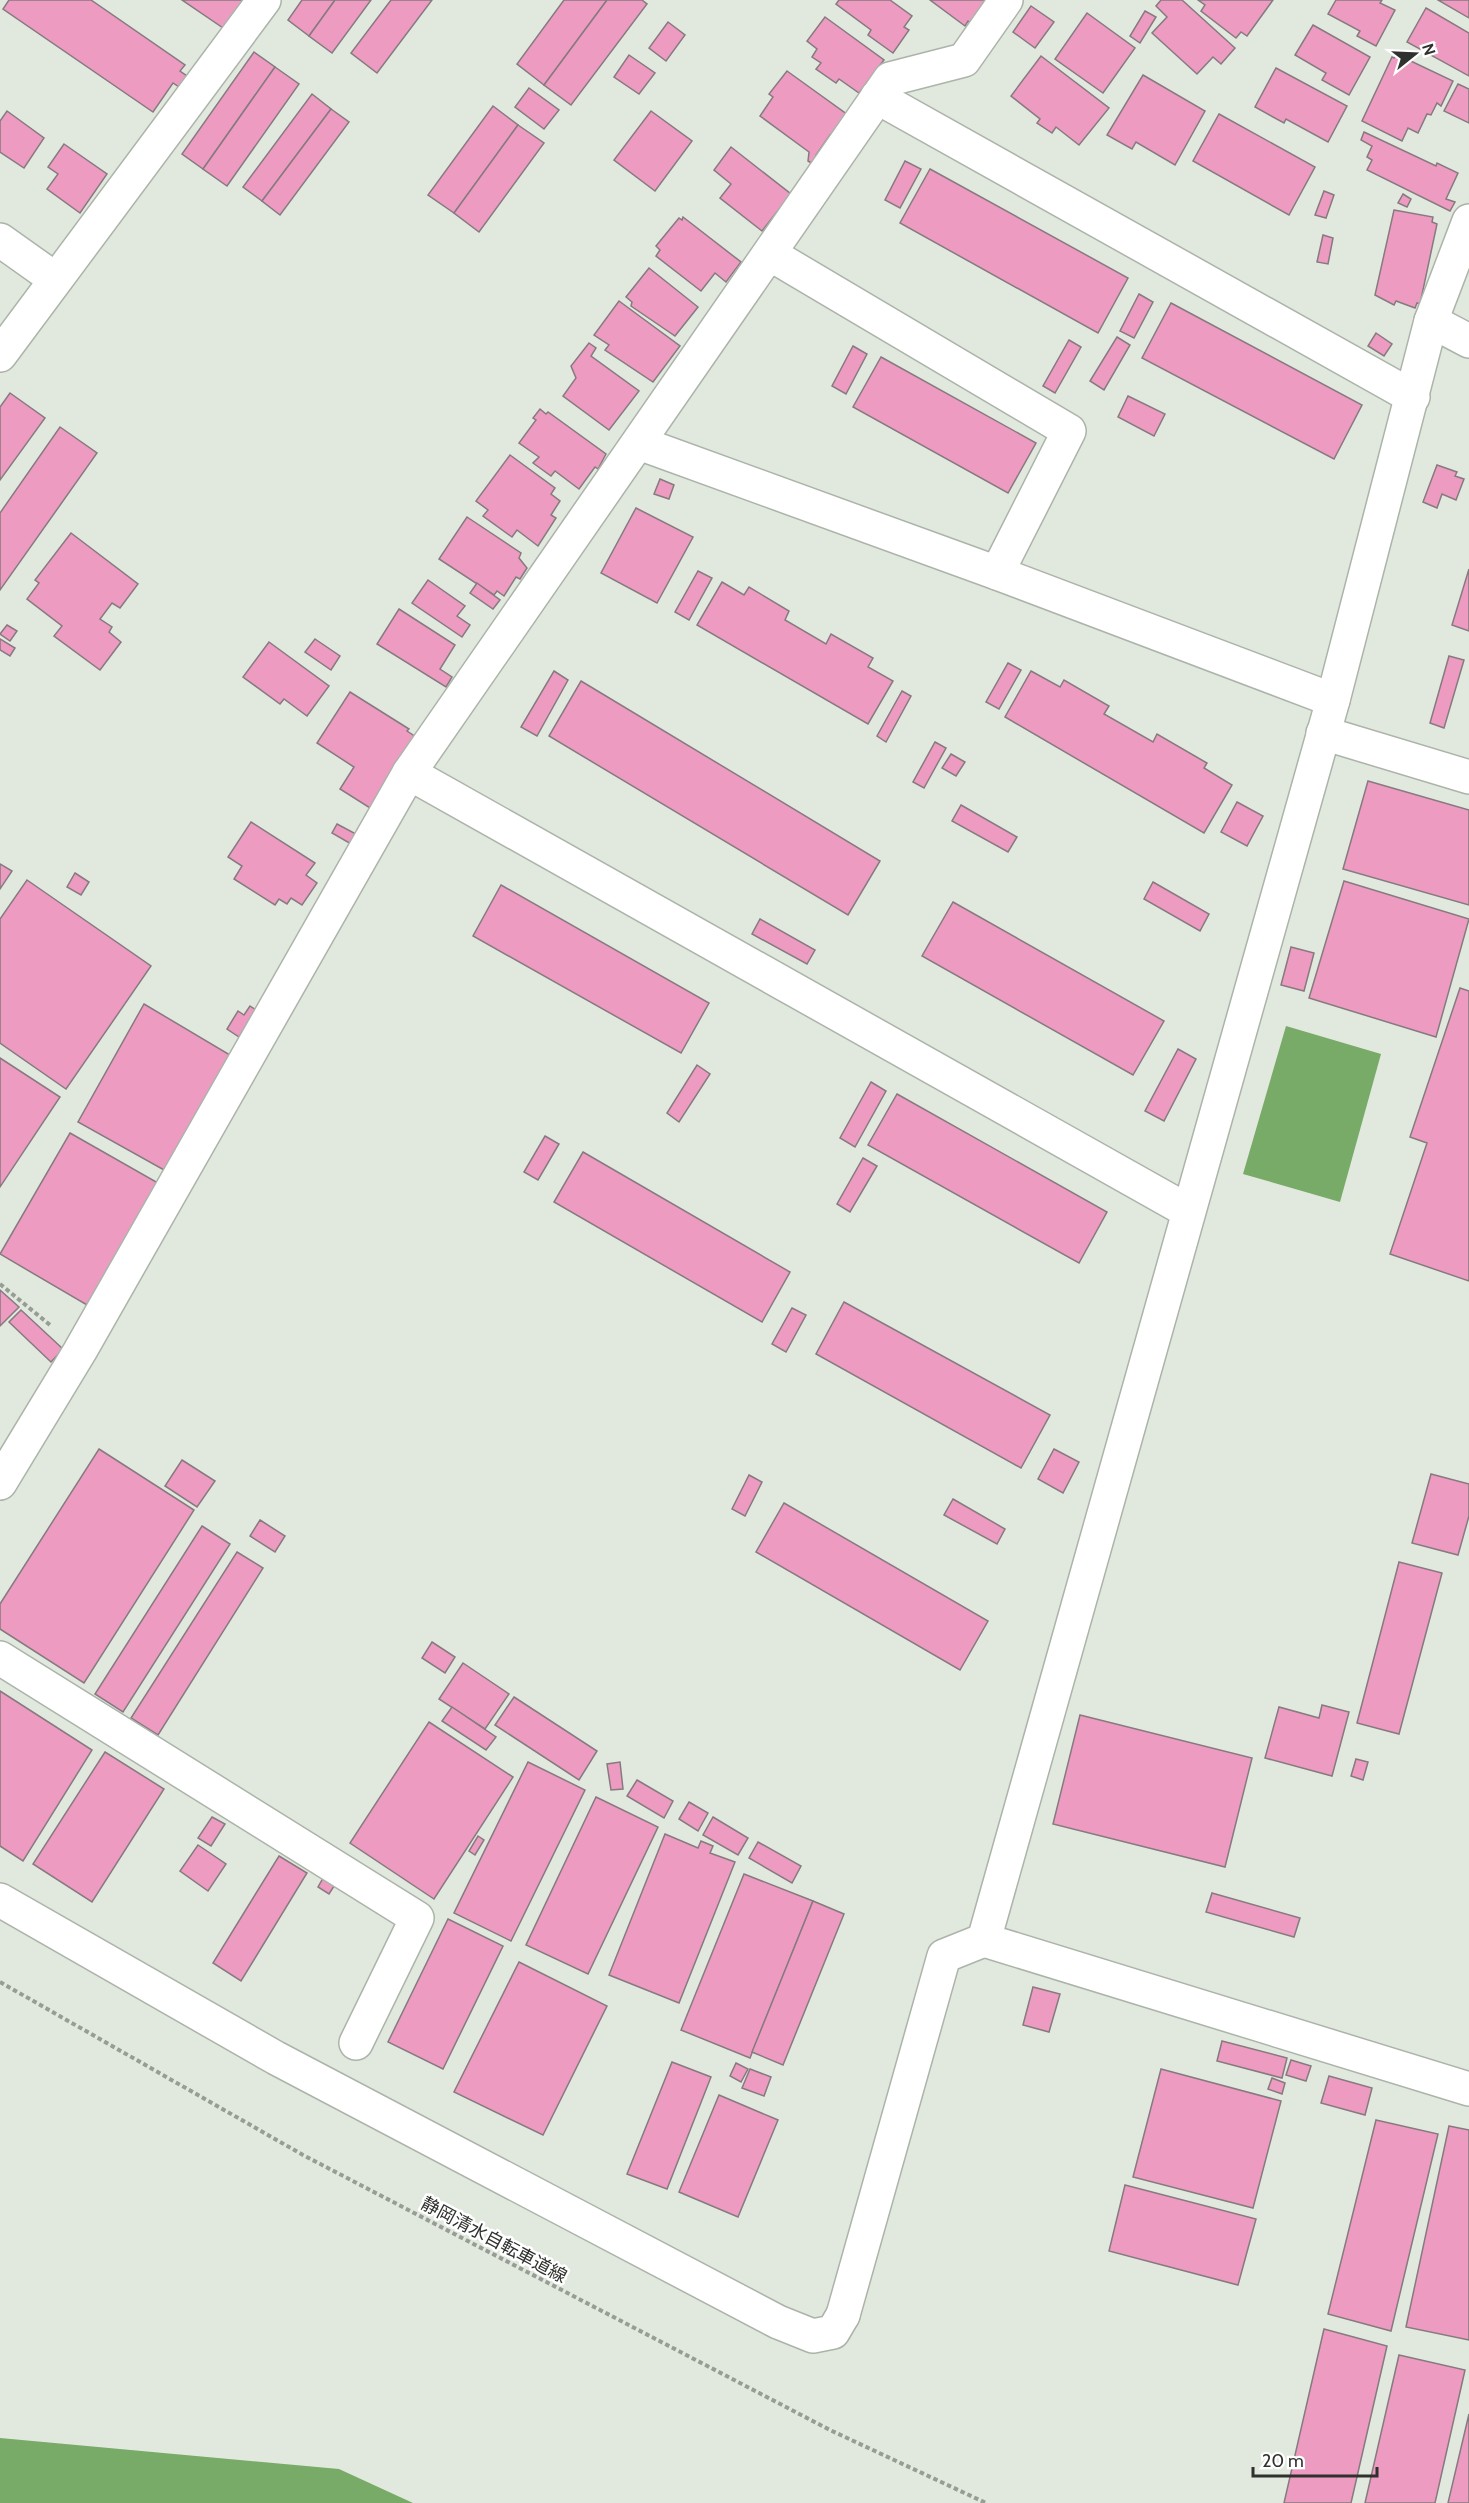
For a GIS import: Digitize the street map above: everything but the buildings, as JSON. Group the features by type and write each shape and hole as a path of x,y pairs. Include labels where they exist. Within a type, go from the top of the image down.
{"street":[{"path":"0,355 264,0"},
{"path":"0,1483 81,1351 409,773 890,79 964,60 1006,0"},
{"path":"877,97 1413,397"},
{"path":"984,1940 1333,700 1431,321 1469,221"},
{"path":"0,240 55,279"},
{"path":"770,254 1069,431 997,573"},
{"path":"1431,321 1469,341"},
{"path":"639,442 997,573 1333,700"},
{"path":"1323,733 1469,777"},
{"path":"409,773 1188,1211"},
{"path":"0,1658 417,1918 356,2043"},
{"path":"0,1900 276,2058 778,2322 813,2336 833,2332 843,2315 944,1956 984,1940 1469,2089"}],"path":[{"path":"0,1284 81,1351"},
{"name":"静岡清水自転車道線","path":"0,1982 303,2155 830,2430 986,2503"}],"shaded area":[{"path":"1286,1026 1381,1054 1340,1202 1243,1174"},
{"path":"0,2438 339,2469 413,2503 0,2503"}]}
